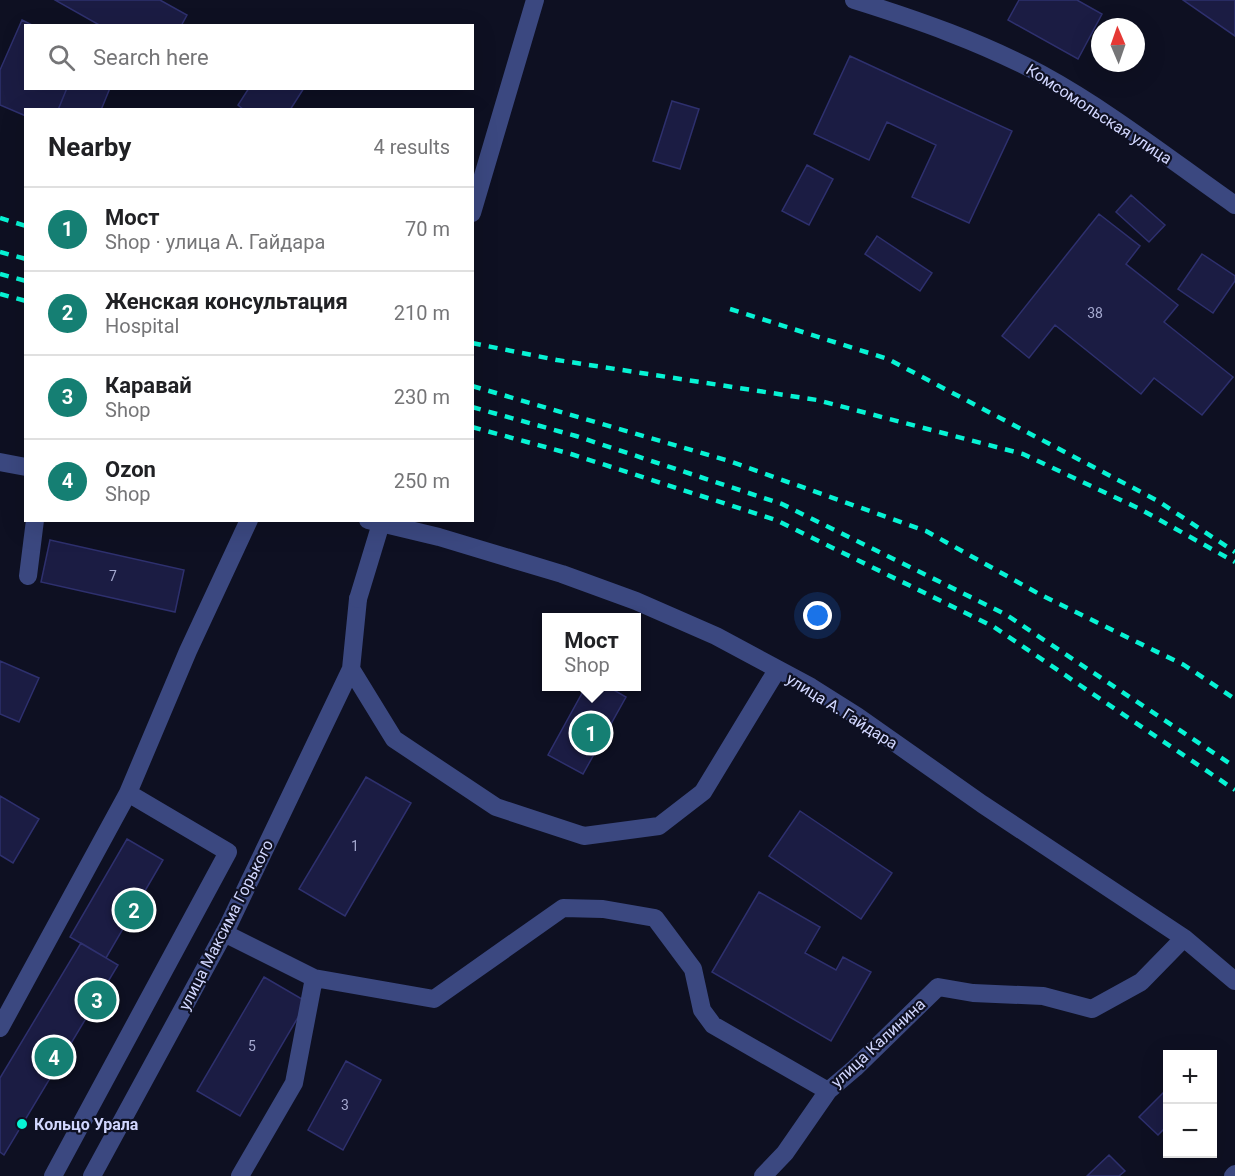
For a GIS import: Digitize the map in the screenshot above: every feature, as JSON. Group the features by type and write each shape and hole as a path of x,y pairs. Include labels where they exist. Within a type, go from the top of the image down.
{"street":[{"path":"474,206 535,0"},
{"name":"Комсомольская улица","path":"854,0 943,28 1041,74 1126,128 1235,205"},
{"path":"0,462 24,467"},
{"path":"28,576 35,522"},
{"path":"0,1028 128,794 188,651 248,522"},
{"name":"улица А. Гайдара","path":"376,522 450,540 562,574 636,601 716,636 811,687 857,716 991,811 1184,938 1235,981"},
{"name":"улица Максима Горького","path":"92,1176 224,933 351,669 358,599 381,522"},
{"path":"351,669 394,739 496,807 584,836 659,826 703,792 777,670"},
{"path":"53,1176 228,852 128,794"},
{"path":"224,933 314,978 434,999 563,908 603,909 655,918 693,969 702,1010 713,1025 828,1091"},
{"name":"улица Калинина","path":"763,1176 785,1153 828,1091 855,1068 938,987 973,993 1043,996 1092,1009 1141,982 1184,938"},
{"path":"240,1176 294,1083 314,978"}],"building":[{"path":"55,0 160,0 187,15 182,24 97,24"},
{"path":"1019,0 1077,0 1102,14 1100,18 1091,18 1091,35 1078,59 1008,20"},
{"path":"1183,0 1235,0 1235,36"},
{"path":"22,20 30,24 24,24 24,90 66,90 59,108 24,108 24,115 0,105 0,70"},
{"path":"850,56 1012,131 969,223 912,197 936,145 887,122 869,160 814,134"},
{"path":"66,90 109,90 102,108 59,108"},
{"path":"248,90 303,90 291,108 242,108 238,105"},
{"path":"672,101 699,109 680,169 653,161"},
{"path":"807,165 833,179 809,225 782,211"},
{"path":"1131,195 1165,225 1149,242 1116,212"},
{"path":"1099,214 1140,246 1126,264 1178,305 1164,322 1233,377 1202,415 1154,378 1141,394 1055,325 1029,358 1002,336"},
{"path":"877,236 932,273 920,291 865,254"},
{"path":"1202,254 1235,276 1235,281 1213,313 1178,289"},
{"path":"50,540 184,570 175,612 41,582"},
{"path":"0,661 39,678 19,722 0,714"},
{"path":"583,691 616,691 626,697 583,774 548,755"},
{"path":"366,777 411,803 345,916 299,889"},
{"path":"0,796 39,819 13,863 0,855"},
{"path":"800,811 892,873 861,919 769,856"},
{"path":"127,839 163,860 106,958 70,937"},
{"path":"759,892 820,927 805,953 836,970 843,957 871,972 831,1041 712,972"},
{"path":"81,943 118,965 4,1155 0,1152 0,1078"},
{"path":"264,977 307,1002 240,1116 197,1091"},
{"path":"346,1061 381,1080 343,1150 308,1130"},
{"path":"1163,1093 1163,1130 1158,1135 1139,1117"},
{"path":"1109,1155 1125,1171 1119,1176 1087,1176"}],"railway":[{"path":"0,218 24,225"},
{"path":"0,252 24,258"},
{"path":"0,274 24,280"},
{"path":"0,294 24,300"},
{"path":"730,309 888,359 1158,501 1235,552"},
{"path":"474,343 557,360 817,400 1023,454 1140,509 1235,562"},
{"path":"474,387 729,461 926,531 1041,595 1184,665 1235,699"},
{"path":"474,408 576,436 782,504 1005,614 1235,767"},
{"path":"474,428 571,454 776,520 994,627 1235,790"}],"place":[{"name":"Мост","path":"591,733"},
{"name":"Женская консультация","path":"134,910"},
{"name":"Каравай","path":"97,1000"},
{"name":"Ozon","path":"54,1057"},
{"name":"Кольцо Урала","path":"22,1124"}]}
